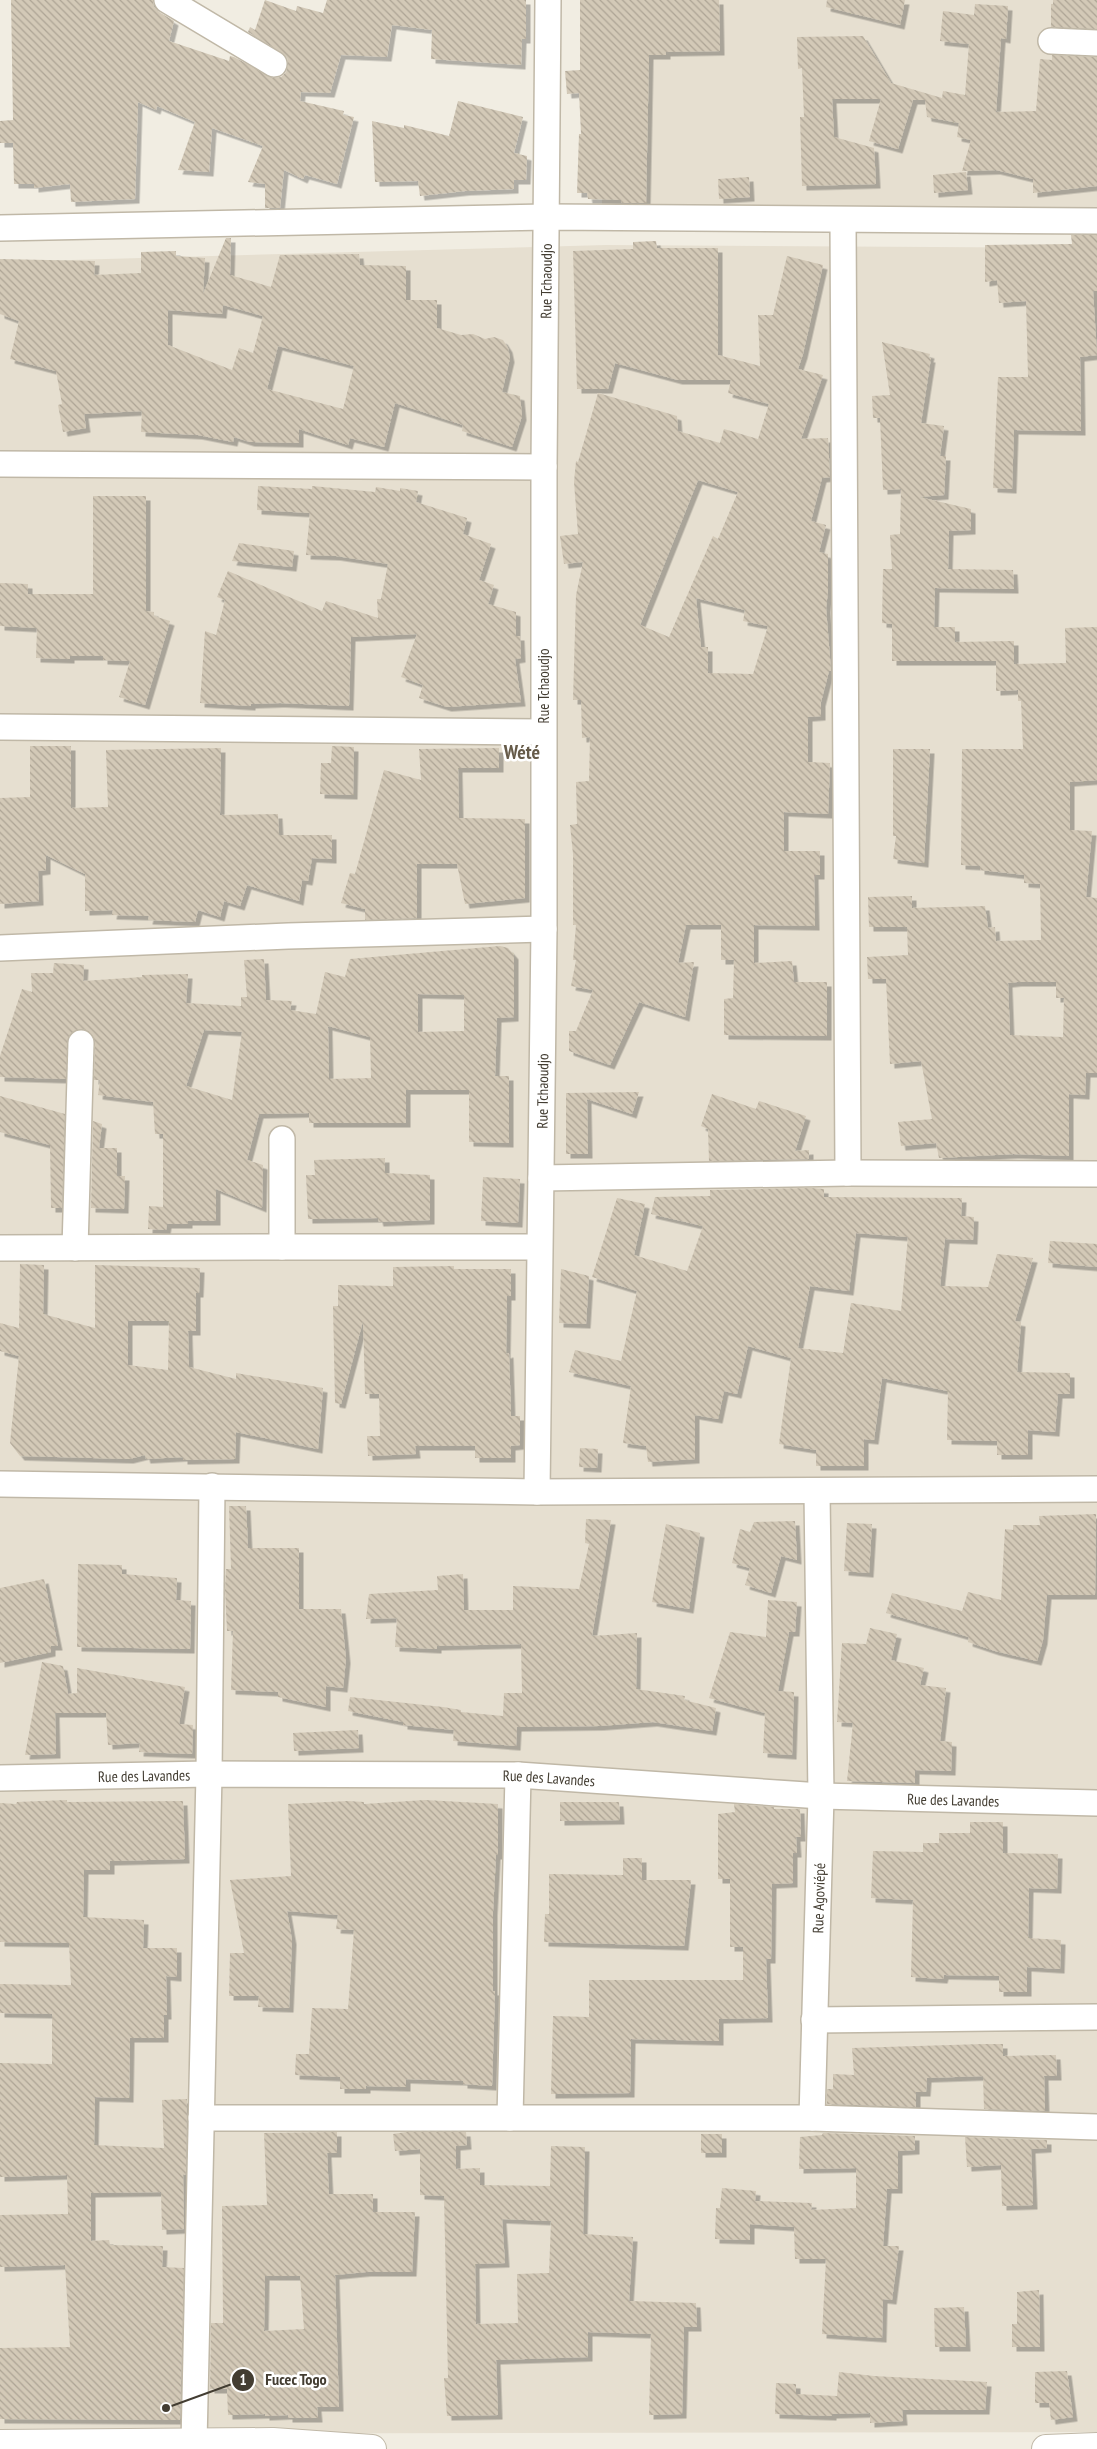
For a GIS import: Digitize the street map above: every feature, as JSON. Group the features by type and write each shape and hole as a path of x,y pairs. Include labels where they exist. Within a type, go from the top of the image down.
{"street":[{"path":"167,0 274,64"},
{"name":"Rue Tchaoudjo","path":"537,1492 544,929 544,466 548,0"},
{"path":"1051,41 1097,42"},
{"path":"0,228 546,217 1097,221"},
{"path":"843,220 848,1172"},
{"path":"0,464 544,466"},
{"path":"0,728 543,732"},
{"path":"0,948 298,936 544,929"},
{"path":"76,1248 81,1043"},
{"path":"282,1139 282,1247"},
{"path":"541,1178 848,1172 1097,1174"},
{"path":"0,1248 539,1247"},
{"path":"0,1484 537,1492 1097,1489"},
{"path":"194,2443 209,1774 212,1486"},
{"name":"Rue Agoviépé","path":"812,2118 821,1796 817,1492"},
{"name":"Rue des Lavandes","path":"0,1778 209,1774 518,1775 821,1796 1097,1802"},
{"path":"510,2118 518,1775"},
{"path":"814,2020 1097,2017"},
{"path":"201,2118 812,2118 1097,2126"},
{"path":"0,2444 194,2443 372,2449"},
{"path":"1046,2449 1097,2447"}],"shaded area":[{"path":"601,0 1097,0 1097,217 602,209"},
{"path":"606,245 1097,248 1097,2432 0,2434 0,262"}],"building":[{"path":"11,0 153,0 154,7 159,12 174,21 169,41 229,61 230,56 234,57 273,78 281,77 286,72 288,65 287,57 248,32 250,27 255,30 265,0 296,11 297,6 323,13 327,0 526,0 526,39 522,39 521,65 431,59 432,30 392,25 387,57 341,55 330,93 301,92 300,101 344,111 343,115 354,117 337,184 305,175 303,179 284,170 280,208 265,208 265,184 248,182 263,146 212,128 209,172 178,170 195,122 157,106 156,110 138,102 135,199 71,202 70,184 34,188 34,184 14,184 13,143 0,143 0,121 13,120"},
{"path":"580,0 719,0 720,51 666,52 666,55 649,55 646,203 622,203 621,200 588,199 587,193 577,193 579,134 581,134 579,93 567,94 565,71 580,70"},
{"path":"827,0 905,0 900,25 826,7"},
{"path":"1053,0 1097,0 1097,29 1051,27 1051,4 1053,4"},
{"path":"975,4 1008,6 1006,39 1001,38 996,112 1036,111 1040,59 1052,60 1052,55 1097,57 1097,186 1033,193 1033,179 996,170 962,171 971,140 957,137 959,123 927,117 925,100 913,100 898,149 869,141 881,99 832,99 834,137 874,148 876,184 802,186 800,117 804,117 802,68 798,69 797,37 863,36 891,83 942,98 943,91 965,95 969,44 940,41 943,11 974,15"},
{"path":"458,101 523,117 514,153 527,156 526,180 514,180 514,189 465,191 420,196 418,181 375,182 372,121 404,128 404,125 449,136"},
{"path":"966,172 968,190 934,193 933,175"},
{"path":"749,177 750,197 719,199 718,179"},
{"path":"1071,235 1097,235 1097,291 1093,291 1097,355 1080,357 1081,431 1014,430 1012,489 993,488 998,377 1028,377 1026,301 999,303 997,280 985,282 985,245 1072,244"},
{"path":"226,238 231,238 230,275 271,287 280,255 359,254 360,265 406,266 406,300 437,300 437,328 461,335 473,334 485,339 494,337 503,340 508,348 510,358 502,392 520,396 522,416 512,447 462,431 463,425 395,403 384,447 350,438 348,445 299,429 299,443 250,442 234,437 233,442 198,435 141,432 142,411 84,414 86,428 63,432 58,405 62,404 56,371 10,359 19,321 0,314 0,259 95,261 94,275 141,273 141,252 176,251 176,256 205,258 203,294","holes":["223,305 263,316 253,353 239,348 232,370 168,345 168,310 222,314","278,346 354,366 343,409 267,389"]},
{"path":"656,241 657,248 718,248 718,355 760,366 758,315 773,315 787,256 823,265 798,369 823,375 801,439 828,438 830,477 822,478 811,521 826,525 819,552 828,554 826,608 831,671 829,671 821,702 821,716 808,717 808,762 830,763 828,814 784,812 784,851 820,851 820,875 814,875 815,926 754,925 754,963 792,961 794,982 827,982 827,1036 724,1035 724,999 733,998 734,960 721,960 721,925 686,925 678,963 694,962 685,1017 639,1002 610,1065 569,1051 569,1031 576,1031 593,990 571,986 576,960 573,960 576,925 573,925 573,854 570,825 577,824 576,782 589,781 590,737 582,738 581,700 573,700 576,595 583,562 564,564 560,536 578,534 574,482 576,461 578,462 598,393 677,416 678,431 720,443 724,429 758,439 769,404 728,393 731,380 678,380 615,363 608,389 577,389 573,251 633,249 633,242","holes":["698,480 738,492 718,539 713,536 669,637 640,625","696,598 745,610 743,621 768,626 753,674 708,673 708,647 701,647"]},
{"path":"882,342 930,354 929,358 931,358 921,423 944,426 940,456 946,456 944,495 919,497 971,509 971,530 949,531 948,569 1013,570 1014,589 935,588 934,627 955,627 955,642 1014,641 1014,664 1066,663 1065,628 1097,627 1097,780 1070,782 1070,830 1092,831 1086,897 1097,898 1097,1073 1086,1073 1085,1095 1069,1094 1069,1156 1014,1154 939,1158 936,1143 901,1146 898,1122 932,1119 921,1061 890,1064 886,979 868,979 867,957 908,955 907,927 869,927 868,897 912,896 912,908 985,906 988,928 995,927 996,941 1041,940 1040,884 1024,883 1024,875 980,870 980,866 961,865 962,749 1023,749 1021,701 1018,701 1018,690 996,691 996,661 892,661 892,624 882,623 883,569 892,569 890,535 900,534 901,489 883,490 880,418 873,418 872,396 890,395","holes":["1056,982 1056,998 1064,998 1063,1037 1010,1035 1008,983"]},
{"path":"258,486 312,489 312,486 375,492 376,487 400,491 400,488 418,491 416,502 467,518 463,534 491,544 479,580 494,585 488,604 516,612 516,636 520,636 521,658 515,659 521,702 447,707 419,698 423,685 401,677 417,634 351,637 349,706 280,703 251,704 251,706 200,703 205,631 216,635 225,600 217,597 228,571 322,611 326,601 378,618 377,599 381,599 388,564 336,556 306,555 310,513 257,510"},
{"path":"93,496 146,496 146,611 154,612 154,616 170,621 145,705 119,697 130,661 103,660 103,656 70,656 70,659 36,658 37,628 0,626 0,583 28,584 28,594 93,594"},
{"path":"239,543 294,551 292,567 232,561"},
{"path":"30,746 71,746 71,808 108,807 106,750 221,748 220,815 278,814 279,835 332,835 332,859 312,858 308,881 302,880 299,901 247,885 240,906 224,901 220,917 198,910 195,922 148,920 149,916 112,915 113,910 85,911 85,874 46,855 46,870 38,871 39,901 0,904 0,798 30,797"},
{"path":"332,746 354,747 353,795 320,794 321,763 331,763"},
{"path":"499,748 499,768 458,768 459,818 525,819 525,898 465,904 457,864 417,864 417,918 365,920 365,909 341,903 350,873 355,874 384,770 421,780 419,749"},
{"path":"893,749 930,749 924,863 893,859 896,836 893,836"},
{"path":"500,946 508,948 514,955 514,1017 497,1018 495,1076 509,1076 509,1143 469,1142 469,1090 406,1090 406,1123 309,1123 309,1113 259,1114 247,1160 263,1165 262,1208 216,1189 216,1221 188,1221 188,1224 167,1224 166,1230 148,1229 149,1206 163,1207 163,1134 155,1134 153,1102 98,1095 100,1080 94,1080 95,1043 89,1031 81,1029 74,1031 69,1036 66,1079 0,1077 0,1056 22,989 32,992 31,973 53,973 54,963 84,965 83,981 142,977 142,975 188,974 186,1003 241,1006 241,997 247,997 244,960 264,959 266,1000 292,1001 290,1010 316,1014 325,972 345,977 350,959","holes":["418,994 464,995 464,1031 418,1032","328,1026 370,1037 371,1078 329,1079","204,1030 242,1032 232,1100 186,1086"]},
{"path":"639,1092 632,1114 587,1099 588,1154 566,1154 566,1093"},
{"path":"712,1094 756,1109 759,1101 806,1116 795,1151 809,1150 809,1159 709,1161 708,1129 701,1126"},
{"path":"0,1096 65,1114 62,1208 51,1208 50,1145 0,1132"},
{"path":"93,1121 102,1124 99,1148 117,1148 117,1176 125,1176 124,1209 91,1208"},
{"path":"385,1158 385,1173 430,1175 430,1220 379,1222 378,1218 308,1219 306,1175 315,1175 314,1160"},
{"path":"483,1177 520,1179 518,1223 481,1221"},
{"path":"811,1188 824,1189 824,1197 962,1198 961,1216 974,1217 973,1240 945,1239 940,1286 988,1287 997,1254 1033,1258 1015,1321 1021,1322 1017,1372 1070,1373 1070,1394 1058,1394 1055,1432 1028,1430 1028,1455 997,1455 997,1441 947,1440 948,1391 882,1378 874,1440 864,1439 864,1466 816,1466 816,1450 779,1444 791,1358 748,1346 737,1394 724,1391 718,1419 695,1415 695,1459 648,1462 646,1446 623,1443 631,1386 569,1372 575,1350 621,1361 637,1291 592,1277 617,1198 645,1204 634,1255 687,1271 703,1226 651,1214 655,1197 710,1196 710,1190","holes":["856,1233 908,1237 901,1311 851,1303 843,1353 798,1348 810,1286 849,1291"]},
{"path":"1050,1241 1097,1244 1097,1267 1048,1263"},
{"path":"20,1264 44,1265 43,1314 95,1328 95,1265 200,1268 199,1293 196,1293 196,1331 188,1331 189,1367 236,1379 236,1373 323,1388 318,1449 236,1432 235,1459 183,1460 183,1457 146,1459 145,1455 129,1459 20,1456 10,1443 19,1356 0,1351 0,1323 19,1328","holes":["128,1321 169,1321 168,1370 128,1365"]},
{"path":"454,1266 454,1269 511,1269 511,1296 507,1296 506,1354 509,1353 511,1416 520,1416 520,1445 511,1446 511,1458 475,1458 475,1446 415,1446 416,1454 368,1456 367,1436 380,1436 379,1394 365,1394 363,1321 341,1404 335,1403 333,1306 338,1306 338,1285 393,1286 393,1267"},
{"path":"561,1269 589,1276 586,1324 559,1323"},
{"path":"580,1448 598,1449 597,1468 579,1467"},
{"path":"229,1506 246,1506 248,1548 299,1548 299,1609 341,1609 346,1659 343,1688 326,1686 326,1707 278,1697 278,1692 231,1690 233,1631 227,1631 225,1589 226,1569 231,1569"},
{"path":"1096,1514 1095,1595 1047,1595 1043,1640 1037,1661 995,1651 968,1642 969,1637 886,1613 892,1593 962,1611 968,1592 1001,1600 1005,1529 1013,1530 1013,1525 1040,1525 1039,1516"},
{"path":"586,1519 611,1520 592,1636 637,1633 636,1689 685,1696 684,1700 716,1708 712,1731 653,1722 599,1726 517,1727 516,1746 453,1741 454,1730 403,1725 403,1722 348,1711 350,1697 443,1707 461,1710 461,1712 503,1716 504,1693 522,1693 521,1644 437,1646 437,1649 395,1647 397,1618 366,1619 369,1594 438,1590 437,1576 463,1574 464,1610 513,1610 513,1586 579,1589 589,1544 585,1543"},
{"path":"795,1521 797,1560 781,1556 771,1593 745,1585 750,1568 732,1563 740,1529 750,1532 754,1522"},
{"path":"847,1523 872,1524 869,1573 844,1571"},
{"path":"666,1524 700,1533 689,1609 652,1602"},
{"path":"78,1564 122,1565 122,1574 177,1578 176,1600 191,1601 190,1649 77,1647"},
{"path":"44,1579 58,1646 51,1646 51,1652 0,1663 0,1588"},
{"path":"768,1600 797,1602 795,1632 789,1632 778,1691 794,1692 792,1755 763,1753 765,1713 709,1698 730,1632 766,1637"},
{"path":"870,1628 897,1634 891,1660 924,1668 920,1685 946,1688 940,1741 952,1742 951,1771 915,1770 915,1783 847,1781 853,1723 837,1722 842,1643 866,1644"},
{"path":"42,1662 63,1666 68,1694 77,1693 77,1668 185,1687 179,1724 193,1725 192,1754 139,1752 140,1743 108,1745 106,1713 55,1713 56,1754 25,1755"},
{"path":"358,1730 359,1748 294,1751 293,1733"},
{"path":"67,1800 67,1802 183,1801 185,1859 110,1861 110,1870 84,1870 83,1917 144,1920 143,1948 177,1948 177,1977 166,1976 167,2015 164,2015 164,2038 130,2038 129,2098 95,2097 94,2145 164,2148 162,2100 187,2099 186,2171 185,2175 183,2174 184,2229 162,2230 161,2192 91,2193 91,2241 109,2240 110,2245 163,2246 162,2267 184,2268 180,2420 0,2419 0,2348 70,2347 65,2265 0,2267 0,2215 68,2214 67,2175 0,2177 0,2063 52,2064 52,2014 0,2013 0,1984 71,1985 69,1943 0,1942 0,1803 16,1804 17,1802"},
{"path":"425,1800 498,1804 498,1855 496,1855 493,1911 493,1991 495,1991 492,2086 463,2084 463,2081 406,2079 406,2087 366,2086 366,2089 340,2089 340,2077 295,2075 296,2054 309,2054 312,2008 348,2009 354,1930 336,1929 338,1915 287,1911 292,1940 289,2008 258,2007 259,1996 229,1996 230,1953 244,1953 230,1880 291,1876 288,1804 348,1801 364,1802 364,1804"},
{"path":"560,1802 619,1802 620,1820 560,1821"},
{"path":"734,1804 774,1807 774,1809 800,1809 801,1837 796,1837 797,1853 793,1853 793,1883 772,1884 771,1959 766,1959 768,2018 719,2019 719,2041 631,2039 630,2093 551,2094 553,2016 589,2017 589,1980 743,1980 743,1947 730,1947 730,1879 718,1879 718,1814 735,1812"},
{"path":"970,1822 1003,1822 1003,1853 1058,1854 1057,1889 1029,1888 1028,1938 1061,1940 1060,1969 1027,1967 1027,1992 999,1992 999,1976 944,1975 943,1979 911,1977 913,1900 871,1898 873,1851 923,1852 923,1843 939,1843 939,1833 970,1833"},
{"path":"623,1858 642,1858 642,1880 691,1880 684,1946 544,1942 545,1914 549,1914 549,1874 623,1875"},
{"path":"1003,2044 1003,2056 1056,2055 1057,2076 1044,2076 1045,2111 984,2109 983,2076 927,2078 926,2092 916,2092 916,2107 827,2104 827,2089 833,2089 833,2074 854,2075 852,2048"},
{"path":"337,2132 337,2153 327,2153 329,2194 373,2194 373,2212 415,2212 412,2272 366,2272 335,2275 339,2407 317,2407 318,2418 288,2418 288,2415 265,2416 265,2414 228,2415 227,2389 210,2389 211,2323 223,2323 222,2206 267,2205 264,2133","holes":["265,2276 300,2276 304,2329 264,2331"]},
{"path":"406,2132 466,2132 467,2145 456,2146 456,2169 480,2168 480,2185 550,2186 551,2146 585,2147 583,2234 633,2237 629,2301 696,2303 697,2327 684,2327 682,2414 649,2415 651,2334 588,2332 588,2357 496,2360 498,2415 447,2416 444,2378 448,2378 444,2196 420,2195 420,2149 395,2151 393,2134","holes":["502,2219 551,2221 549,2273 517,2274 518,2323 476,2324 475,2264 505,2263"]},
{"path":"823,2133 915,2136 915,2150 898,2151 898,2189 887,2189 883,2246 899,2246 892,2300 883,2299 882,2338 822,2334 826,2259 795,2259 794,2227 750,2224 750,2240 715,2239 716,2208 720,2208 722,2188 756,2191 755,2201 812,2203 811,2210 856,2208 856,2168 799,2169 800,2137 822,2135"},
{"path":"701,2134 722,2134 722,2153 701,2153"},
{"path":"965,2137 1047,2140 1047,2148 1031,2149 1033,2205 1002,2206 1001,2165 967,2167"},
{"path":"1039,2290 1040,2347 1012,2347 1012,2324 1017,2324 1017,2292"},
{"path":"964,2307 966,2347 935,2347 934,2308"},
{"path":"1067,2371 1073,2417 1051,2420 1049,2403 1035,2403 1035,2372"},
{"path":"839,2372 874,2376 987,2382 985,2410 902,2410 903,2421 870,2423 870,2413 832,2414 832,2416 775,2414 776,2383 796,2384 796,2394 837,2396"}],"place":[{"name":"Fucec Togo","path":"166,2408"}],"district":[{"name":"Wété","path":"522,752"}]}
